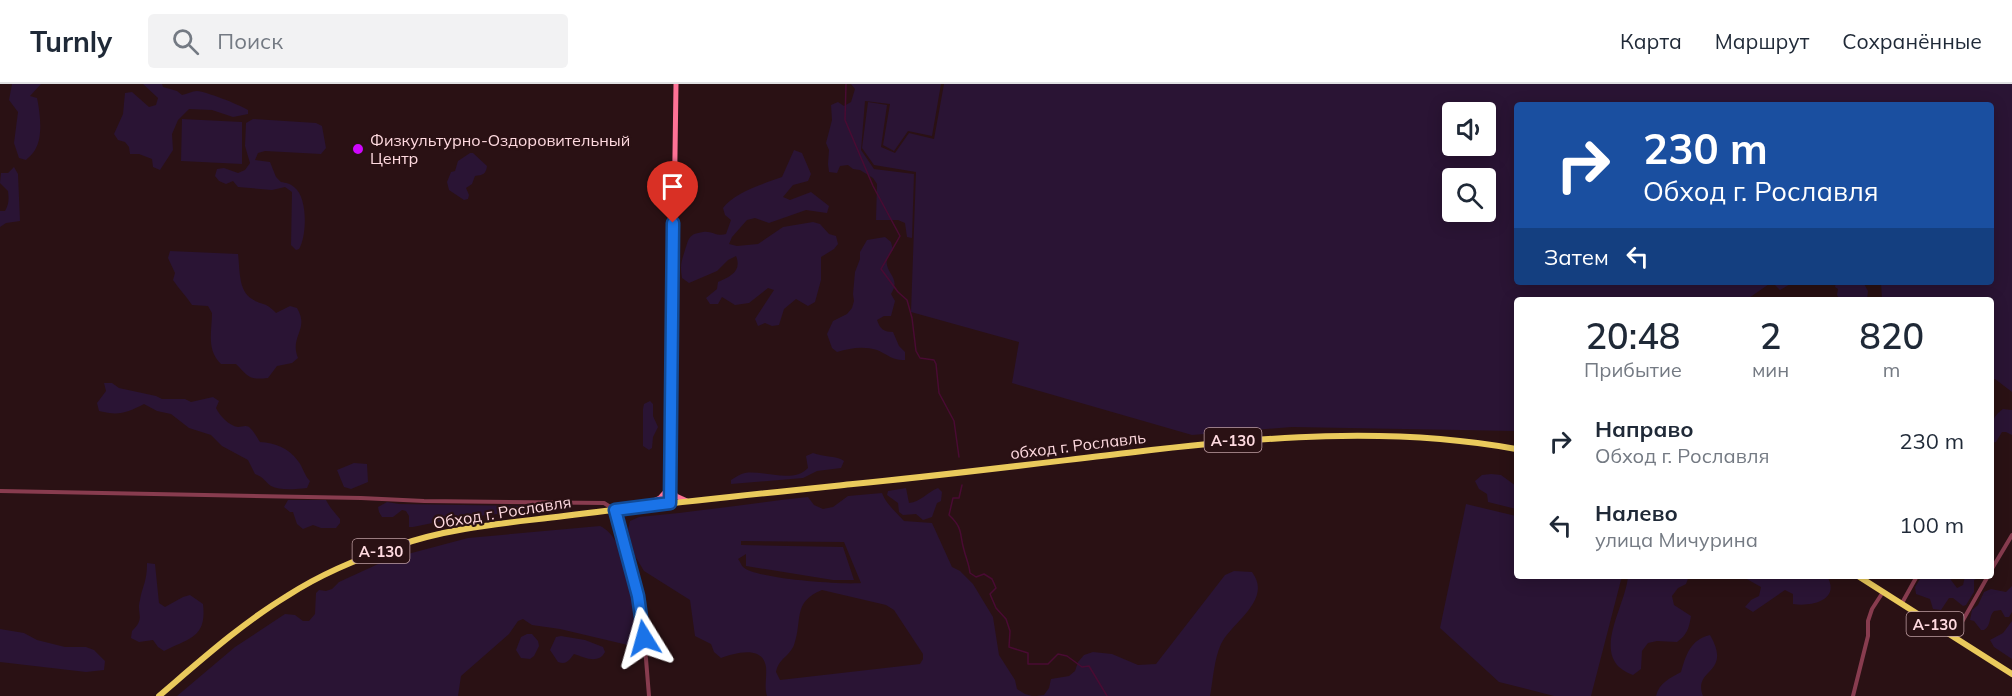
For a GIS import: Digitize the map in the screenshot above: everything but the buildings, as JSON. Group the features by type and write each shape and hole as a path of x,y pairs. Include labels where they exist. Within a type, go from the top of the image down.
{"highway":[{"name":"обход г. Рославль","path":"644,506 1280,437 1404,438 1473,442 1514,449"},
{"name":"Обход г. Рославля","path":"159,696 214,649 280,600 318,578 362,558 400,544 438,535 644,506"},
{"name":"А-130","path":"1863,579 2012,674"}],"main road":[{"path":"670,503 676,84"},
{"path":"670,485 676,496 687,501"},
{"path":"644,506 665,495 670,485"}],"street":[{"path":"0,491 604,503 615,510 638,596 647,660 649,696"},
{"path":"1994,566 2012,535"},
{"path":"1902,603 1915,579"},
{"path":"1953,636 1986,579"},
{"path":"1853,696 1868,636 1868,621 1883,591"}],"shaded area":[{"path":"12,84 41,84 30,96 37,98 40,137 35,150 26,160 19,158 14,143 18,112 9,100"},
{"path":"143,84 162,84 163,87 182,95 193,91 208,94 248,110 248,114 233,117 212,110 189,109 178,120 172,134 173,150 160,170 153,167 152,159 139,154 130,154 125,142 118,140 114,134 123,114 125,93 132,92 149,107 156,105 158,98"},
{"path":"851,84 941,84 932,136 908,131 894,151 883,145 890,104 865,101 861,150 874,169 914,174 912,238 907,237 905,223 898,220 876,220 877,184 873,178 848,165 840,166 837,173 829,172 829,150 826,143 832,120 831,105 838,102 844,106 851,102 855,89"},
{"path":"944,84 2012,84 2012,392 1994,379 1994,297 1882,297 1881,285 1994,285 1994,102 1514,102 1514,285 1768,285 1750,297 1514,297 1514,431 1292,427 1192,435 1012,383 1019,342 911,312 916,172 874,165 862,148 868,102 887,105 881,147 895,153 909,133 934,139"},
{"path":"182,119 242,122 242,164 181,161"},
{"path":"253,119 316,123 322,126 326,148 321,154 265,151 258,153 255,160 270,162 276,177 299,192 304,208 305,226 299,249 296,250 291,245 292,192 285,187 272,190 238,187 233,181 226,184 215,176 217,169 224,168 238,173 245,170 250,163 245,146 246,123"},
{"path":"794,150 802,153 811,174 808,181 793,185 783,197 790,200 811,192 829,206 827,213 806,210 769,223 755,218 747,220 729,244 737,246 758,244 783,227 813,222 820,224 829,234 836,236 838,244 821,257 821,280 815,302 808,306 796,299 784,309 779,325 772,326 765,323 758,326 755,319 774,290 768,288 749,303 735,305 722,297 718,304 710,304 706,298 717,289 718,282 734,272 738,266 736,256 728,260 717,271 689,283 682,278 682,261 688,240 692,236 706,232 726,234 731,220 725,215 723,208 742,193 782,177"},
{"path":"473,153 487,166 485,172 475,176 472,184 466,188 469,195 468,199 464,200 449,190 447,182 451,172 455,171 458,161"},
{"path":"14,167 18,174 20,221 6,223 0,227 0,211 5,211 9,199 8,191 0,183 1,173 8,173"},
{"path":"885,237 891,242 893,250 887,258 887,264 895,283 891,294 895,301 891,316 884,316 877,320 883,329 893,332 899,346 905,352 905,360 867,348 837,352 832,348 827,334 833,321 847,314 852,308 855,272 860,252 867,240"},
{"path":"170,251 238,254 240,279 247,295 276,313 290,306 297,308 301,322 296,344 298,358 292,363 277,366 268,378 253,378 236,364 221,364 213,353 212,313 208,306 192,305 173,280 175,273 168,258"},
{"path":"1775,285 1789,285 1780,290"},
{"path":"1835,285 1865,285 1868,291 1867,297 1838,297 1838,289"},
{"path":"104,383 112,383 119,388 162,399 185,399 191,402 213,397 219,401 216,408 228,422 238,427 248,427 260,442 281,447 294,456 310,481 307,488 284,489 271,486 255,474 248,460 222,446 211,435 189,428 171,414 157,411 144,404 122,413 99,411 97,403 106,391"},
{"path":"650,401 653,404 653,416 658,427 653,437 652,448 649,450 643,446 643,409 644,404"},
{"path":"2003,409 2012,410 2012,435 2002,432 1994,442 1994,420"},
{"path":"813,453 844,461 841,468 817,471 803,478 731,484 731,480 745,473 786,476 802,473 808,468 806,456"},
{"path":"354,463 367,464 368,482 351,489 344,487 337,470"},
{"path":"1482,475 1501,475 1514,485 1514,508 1488,502 1487,494 1479,489 1475,481"},
{"path":"906,488 909,503 917,501 938,488 942,492 941,501 937,503 932,517 923,520 916,514 903,515 899,512 898,503 887,495 888,491"},
{"path":"882,493 904,521 932,523 952,567 960,571 973,584 993,617 999,655 1015,680 1017,689 1032,696 767,696 764,660 748,652 721,658 714,652 711,644 695,636 690,600 644,571 635,556 628,530 630,521 639,517 808,497 814,505 823,509 833,507 848,496","holes":["741,541 844,542 861,583 819,582 764,575 743,567 738,559 746,554 746,566 833,580 854,580 843,547 741,545","822,590 886,605 894,610 923,654 920,664 780,680 776,672 779,664 794,645 802,606 806,600"]},
{"path":"288,500 326,500 340,519 340,523 336,528 321,528 313,525 303,529 297,524 293,512 284,507"},
{"path":"387,502 530,506 531,510 452,519 409,527 409,516 406,511 402,510 393,517 382,517 378,507"},
{"path":"1466,504 1514,516 1514,579 1621,579 1591,696 1554,696 1499,682 1440,628"},
{"path":"600,526 610,533 617,544 628,574 638,633 636,643 632,646 560,629 532,625 523,619 518,621 509,634 461,676 458,696 177,696 235,647 285,614 295,615 303,621 309,621 315,614 316,593 319,590 332,589 339,582 389,559 468,538"},
{"path":"147,563 155,564 159,603 165,607 190,595 203,604 202,624 199,630 188,639 164,651 153,640 139,642 131,638 132,631 140,619 139,605 146,579"},
{"path":"1234,571 1252,572 1257,582 1258,592 1248,610 1221,644 1215,663 1210,696 1036,696 1044,695 1051,679 1069,676 1075,671 1084,655 1093,652 1112,654 1138,665 1156,664 1225,575"},
{"path":"1628,579 1688,579 1686,584 1678,588 1672,596 1674,605 1691,616 1687,631 1677,642 1648,643 1642,651 1641,669 1633,675 1619,667 1613,657 1611,645 1612,631"},
{"path":"1747,579 1828,579 1830,591 1827,596 1816,603 1800,605 1793,604 1793,594 1785,590 1753,612 1745,607 1759,596 1761,587"},
{"path":"1920,579 1950,579 1957,588 1963,585 1964,579 1976,579 1974,580 1974,592 1966,605 1963,606 1953,598 1949,598 1941,610 1933,609 1930,599 1916,594 1915,587"},
{"path":"2012,586 2012,612 2009,617 2005,617 2001,610 1994,611 1984,630 1970,620 1972,610 1978,605 1984,592 1991,589 2006,592"},
{"path":"2012,621 2012,659 1994,647 1990,640 2003,633"},
{"path":"0,629 24,633 37,640 65,647 86,647 94,650 105,661 104,670 86,672 0,662"},
{"path":"532,634 539,646 530,659 521,658 516,650 521,637"},
{"path":"1710,635 1717,657 1715,664 1703,680 1701,687 1703,696 1656,696 1662,684 1681,672 1693,644"},
{"path":"556,637 585,640 603,647 605,652 595,659 574,654 566,662 558,662 550,650"}],"waterway":[{"path":"846,84 845,120 873,186 900,236 881,269 907,300 916,351 920,358 934,360 936,364 939,393 954,421 959,457"},
{"path":"962,485 959,498 953,498 949,515 959,528 970,573 976,577 984,574 992,579 996,588 990,594 996,608 1006,619 1010,631 1009,647 1028,653 1028,664 1048,664 1058,654 1067,656 1082,667 1089,666 1107,696"}],"place":[{"name":"Физкультурно-Оздоровительный Центр","path":"358,149"}],"route":[{"path":"644,638 638,596 615,510 670,503 673,223"}]}
